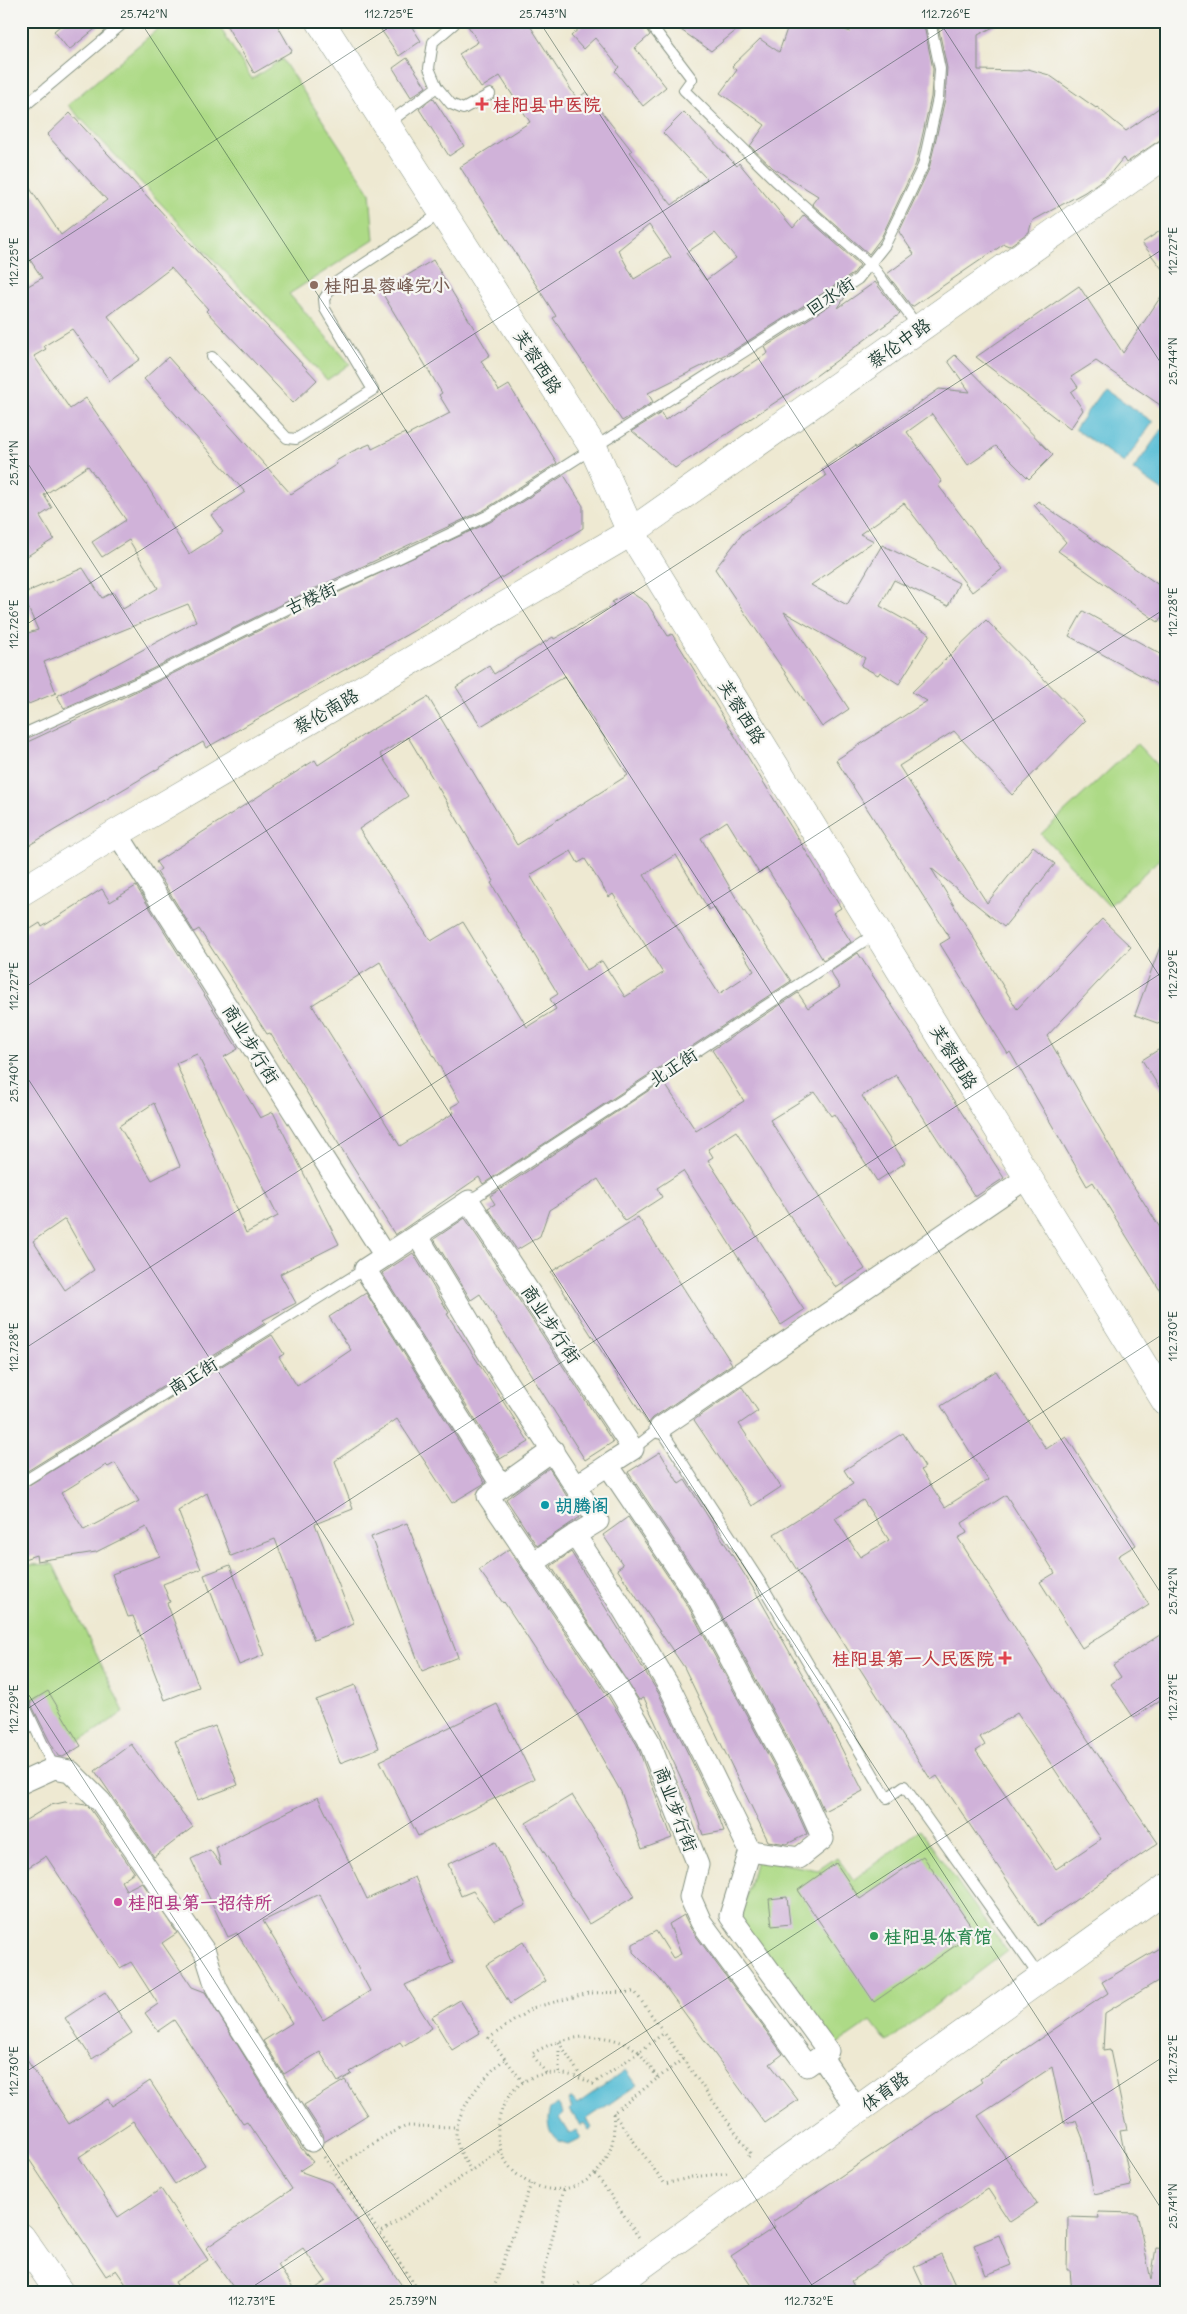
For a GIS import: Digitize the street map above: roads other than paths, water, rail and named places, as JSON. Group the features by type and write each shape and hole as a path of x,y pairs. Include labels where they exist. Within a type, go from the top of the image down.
{"street":[{"name":"芙蓉西路","path":"320,21 592,447 631,532 1166,1402"},
{"name":"蔡伦中路","path":"631,532 1166,154"},
{"name":"蔡伦南路","path":"21,892 118,832 631,532"},
{"name":"商业步行街","path":"118,832 385,1256"},
{"path":"660,1428 1028,1177"},
{"name":"商业步行街","path":"469,1201 633,1449"},
{"path":"469,1201 365,1269 502,1486"},
{"path":"418,1235 496,1364 598,1521 533,1562"},
{"path":"576,1486 633,1449"},
{"name":"商业步行街","path":"553,1450 488,1496 618,1688 648,1739 698,1865 690,1898 701,1922 807,2066 821,2056"},
{"path":"608,1465 699,1600 800,1788 823,1839 799,1858 750,1851"},
{"path":"575,1535 618,1601 670,1688 750,1851 730,1916 828,2051 821,2056 858,2110"},
{"path":"21,1783 54,1768 70,1771 101,1802 206,1952 216,1987 226,2005 312,2141"},
{"name":"体育路","path":"596,2285 858,2110 1166,1888"},
{"path":"21,2237 60,2293"}],"lane":[{"path":"21,109 126,21"},
{"path":"648,21 692,80 684,90 776,181 872,267 919,328"},
{"name":"回水街","path":"592,447 858,279 885,245 923,166 938,98 940,69 930,21"},
{"path":"454,24 433,42 429,68 437,87 451,104 462,109 490,94"},
{"path":"386,125 437,87"},
{"path":"212,357 287,438 296,439 372,390 325,309 324,299 335,283 442,212"},
{"name":"古楼街","path":"21,735 151,677 291,607 487,516 592,447"},
{"name":"北正街","path":"469,1201 877,932"},
{"name":"南正街","path":"21,1483 365,1269"},
{"path":"633,1449 660,1428 762,1585 887,1798 904,1786 1040,1978"},
{"path":"21,1698 54,1768"}],"water":[{"path":"1104,388 1153,422 1124,463 1075,429"},
{"path":"1162,429 1166,431 1166,493 1133,470"},
{"path":"626,2070 637,2085 587,2119 592,2128 589,2130 584,2123 580,2125 570,2110 572,2108 568,2100 572,2098 577,2104"},
{"path":"558,2104 564,2113 559,2118 569,2134 576,2130 581,2138 569,2144 559,2141 550,2131 548,2118 550,2109"}],"place":[{"name":"桂阳县中医院","path":"482,104"},
{"name":"桂阳县蓉峰完小","path":"314,285"},
{"name":"胡腾阁","path":"545,1505"},
{"name":"桂阳县第一人民医院","path":"1005,1658"},
{"name":"桂阳县第一招待所","path":"118,1902"},
{"name":"桂阳县体育馆","path":"874,1936"}]}
